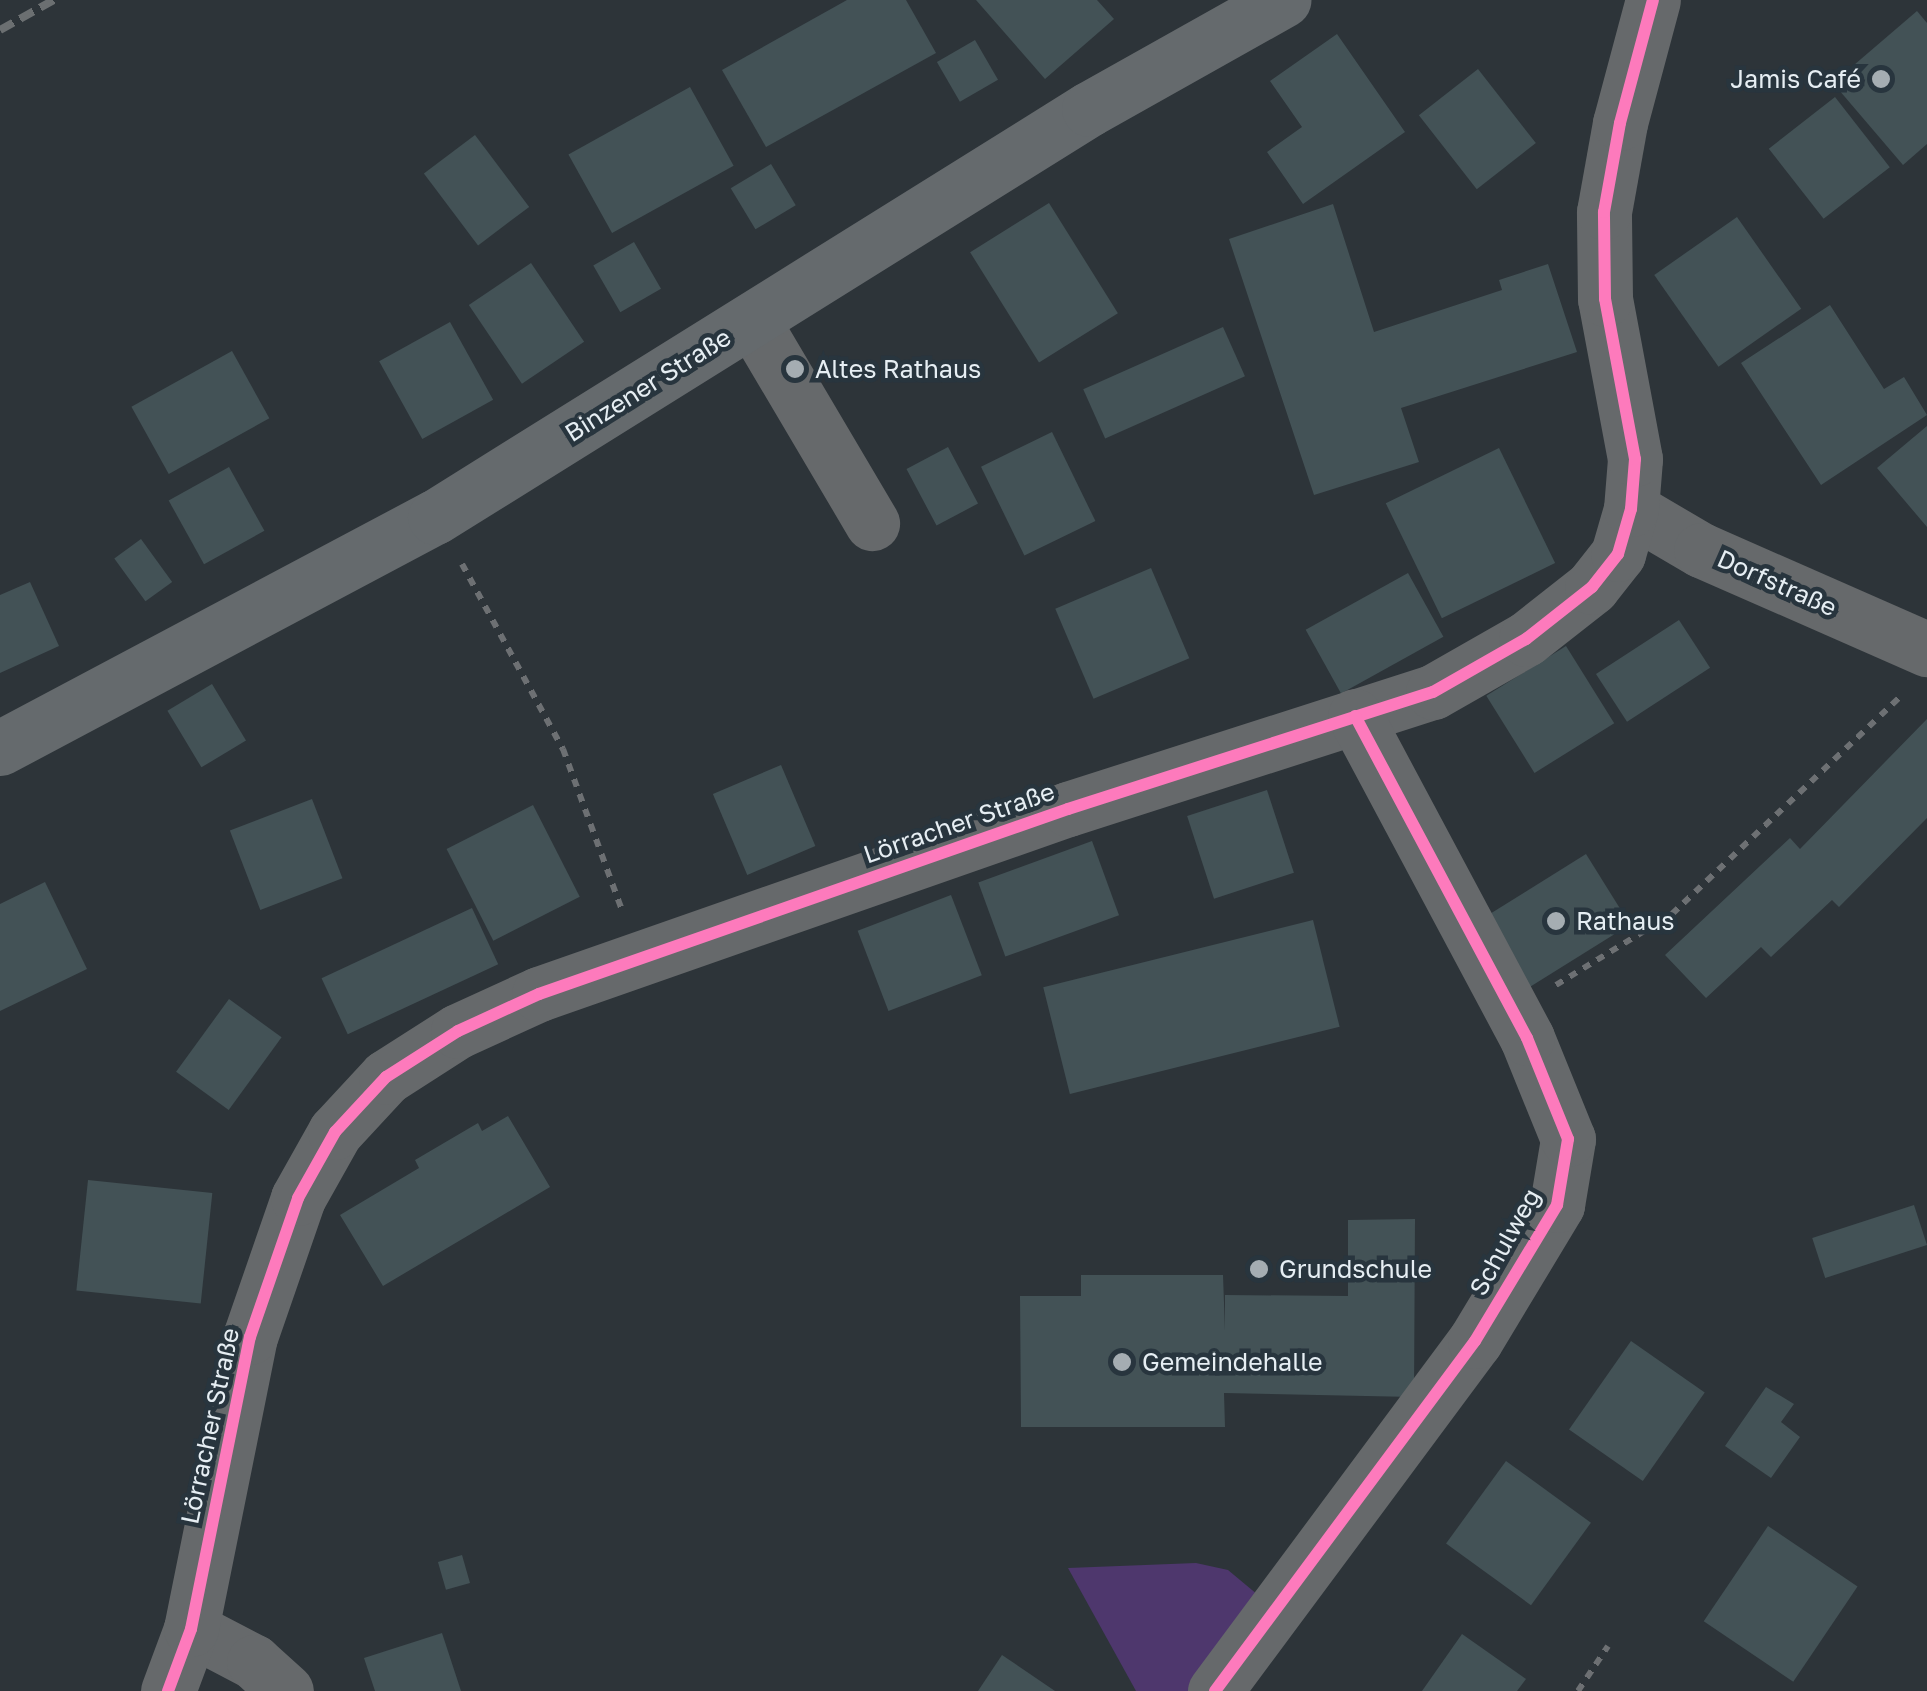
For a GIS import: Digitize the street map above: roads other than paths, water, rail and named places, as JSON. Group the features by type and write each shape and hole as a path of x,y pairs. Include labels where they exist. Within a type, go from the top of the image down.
{"main road":[{"name":"Binzener Straße","path":"0,748 435,517 1088,109 1283,0"}],"street":[{"name":"Lörracher Straße","path":"168,1691 191,1629 250,1337 298,1198 335,1132 386,1077 458,1031 538,994 1068,809 1432,692 1526,639 1600,576 1618,554 1631,509 1634,459 1605,298 1604,212 1620,123 1653,0"},
{"path":"752,320 872,522"},
{"name":"Dorfstraße","path":"1631,509 1921,666"},
{"name":"Schulweg","path":"1215,1691 1475,1341 1557,1205 1568,1138 1513,1011 1355,716"},
{"path":"191,1629 254,1662 286,1691"}],"railway":[{"path":"0,30 54,0"}],"place":[{"name":"Jamis Café","path":"1881,79"},
{"name":"Altes Rathaus","path":"795,369"},
{"name":"Rathaus","path":"1556,921"},
{"name":"Grundschule","path":"1259,1269"},
{"name":"Gemeindehalle","path":"1122,1362"}]}
